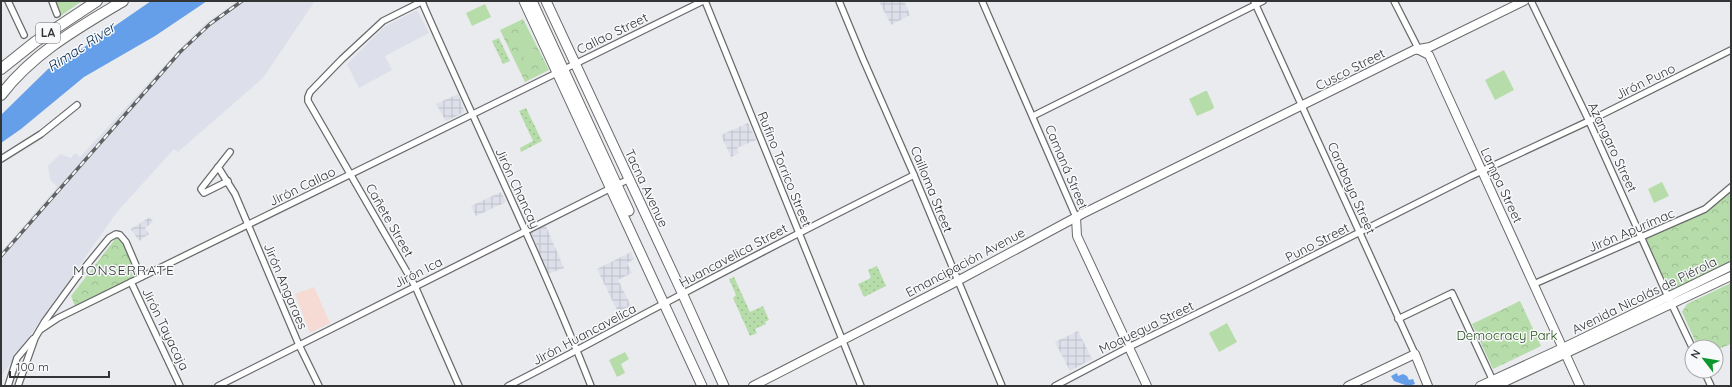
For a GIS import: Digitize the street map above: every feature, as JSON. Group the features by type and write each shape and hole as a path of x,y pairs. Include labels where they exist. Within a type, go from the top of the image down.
{"highway":[{"name":"LA","path":"1,69 35,42 97,1"},
{"name":"LA","path":"1,95 30,63 54,44 123,1"}],"main road":[{"path":"524,1 560,70 667,302 708,386"},
{"path":"532,1 560,70"},
{"name":"Tacna Avenue","path":"546,1 684,293 724,386"},
{"path":"667,302 702,386"}],"street":[{"path":"8,1 24,36"},
{"path":"52,1 56,14"},
{"name":"Cañete Street","path":"422,1 383,21 342,59 310,92 308,101 415,286 459,386"},
{"name":"Jirón Chancay","path":"422,1 472,114 526,230 591,386"},
{"name":"Callao Street","path":"575,63 704,1"},
{"name":"Rufino Torrico Street","path":"704,1 862,386"},
{"name":"Cailloma Street","path":"839,1 914,175 1002,386"},
{"name":"Camaná Street","path":"982,1 1076,217 1077,236 1147,386"},
{"path":"1033,116 1255,3 1263,1"},
{"name":"Lampa Street","path":"1394,1 1419,50 1429,55 1580,386"},
{"name":"Cusco Street","path":"1189,162 1414,50 1419,50 1439,43 1524,1"},
{"name":"Azangaro Street","path":"1531,1 1589,121 1688,339"},
{"name":"Carabaya Street","path":"1255,3 1415,354 1428,386"},
{"name":"Jirón Puno","path":"1482,171 1589,121 1731,50"},
{"name":"Jirón Callao","path":"40,330 58,318 575,63"},
{"path":"1,159 41,134 76,106"},
{"path":"228,181 203,193 201,188 230,152"},
{"name":"Emancipación Avenue","path":"754,386 1076,217 1189,162"},
{"name":"Jirón Angaraes","path":"218,167 235,194 319,386"},
{"name":"Puno Street","path":"1247,289 1482,171"},
{"name":"Huancavelica Street","path":"667,302 914,175"},
{"name":"Jirón Ica","path":"218,386 629,178"},
{"name":"Jirón Apurímac","path":"1534,284 1705,209 1731,186"},
{"name":"Jirón Tayacaja","path":"40,330 50,314 103,244 116,234 120,235 126,242 141,277"},
{"name":"Avenida Nicolás de Piérola","path":"1480,386 1495,384 1670,300 1731,266"},
{"name":"Avenida Nicolás de Piérola","path":"1670,300 1731,276"},
{"name":"Jirón Tayacaja","path":"131,282 180,386"},
{"name":"Moquegua Street","path":"1055,386 1129,347 1247,289"},
{"path":"1398,319 1452,293 1495,384"},
{"name":"Jirón Huancavelica","path":"508,386 577,352 667,302"},
{"path":"18,386 35,338 40,330"},
{"path":"8,386 17,358 27,345 35,338"},
{"path":"1348,386 1415,354"}],"shaded area":[{"path":"237,1 315,1 263,78 178,152 174,149 117,212 1,377 1,252 57,187 50,179 48,166 60,154 71,158 75,153 80,157 205,24"},
{"path":"879,1 904,1 910,15 891,25"},
{"path":"417,10 429,33 385,56 392,70 359,88 347,64 384,27"},
{"path":"458,94 464,110 463,113 446,121 436,104"},
{"path":"748,123 756,140 737,148 739,153 731,157 721,135"},
{"path":"501,192 506,202 476,216 471,206"},
{"path":"150,217 153,222 145,228 149,234 139,241 131,229"},
{"path":"545,224 564,268 548,274 530,230"},
{"path":"631,252 634,259 627,263 632,273 618,280 631,306 618,312 597,269"},
{"path":"314,287 330,323 310,333 295,294"},
{"path":"1078,331 1092,359 1070,371 1055,342"}],"green space":[{"path":"53,1 82,1 59,17"},
{"path":"485,4 491,17 472,26 466,13"},
{"path":"523,19 549,70 525,82 500,30"},
{"path":"526,34 537,57 526,62 515,40"},
{"path":"499,38 510,61 503,64 492,41"},
{"path":"1504,70 1514,90 1495,100 1485,80"},
{"path":"1207,91 1214,107 1213,109 1197,116 1189,99"},
{"path":"526,108 542,141 521,152 520,148 533,141 519,111"},
{"path":"1662,182 1669,196 1654,203 1648,189"},
{"path":"1731,190 1731,261 1672,291 1670,290 1646,242 1647,238 1695,217 1710,208"},
{"path":"121,237 138,273 137,276 75,306 71,296 116,238"},
{"path":"877,266 886,286 864,297 858,284 871,278 868,270"},
{"path":"734,277 750,312 763,306 769,320 765,322 766,324 755,329 757,333 750,336 733,298 736,295 729,279"},
{"path":"1731,283 1731,344 1724,347 1724,339 1694,339 1682,312 1687,304"},
{"name":"Democracy Park","path":"1520,301 1541,346 1493,369 1472,324"},
{"path":"1227,323 1237,342 1219,352 1209,333"},
{"path":"625,352 629,359 621,364 625,373 617,377 609,360"}],"water":[{"path":"151,1 207,1 155,36 84,77 21,129 1,143 1,115 48,69 77,52"},
{"path":"1397,373 1398,376 1403,374 1407,376 1409,380 1413,379 1415,384 1408,386 1394,381 1391,376"}],"railway":[{"path":"1,256 180,52 210,24 242,1"}],"district":[{"name":"MONSERRATE","path":"124,270"}],"water label":[{"name":"Rimac River","path":"81,47"}]}
